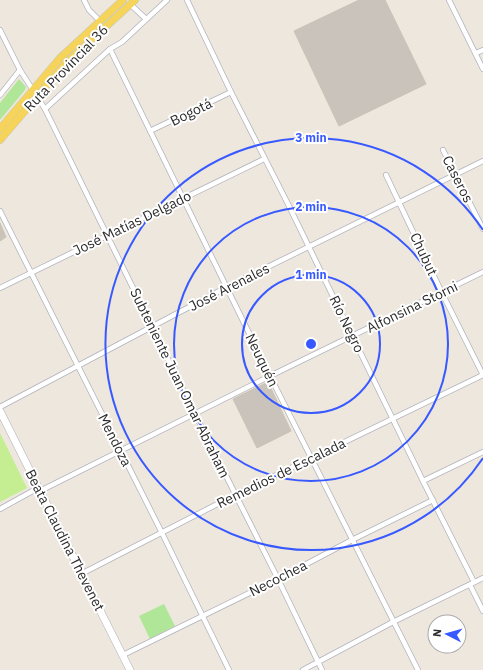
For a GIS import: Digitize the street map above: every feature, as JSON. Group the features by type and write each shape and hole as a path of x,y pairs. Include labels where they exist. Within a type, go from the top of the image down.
{"main road":[{"name":"Ruta Provincial 36","path":"1,127 60,58 123,0"},
{"name":"Ruta Provincial 36","path":"0,140 70,60 132,2"},
{"name":"Beata Claudina Thevenet","path":"0,411 130,670"}],"street":[{"path":"84,0 89,10 100,21"},
{"path":"45,109 110,49 122,42 167,0"},
{"name":"Río Negro","path":"187,0 264,159 288,204 424,481 483,611"},
{"path":"449,0 483,69"},
{"path":"132,2 146,19"},
{"name":"Subteniente Juan Omar Abraham","path":"0,30 20,70 45,109 108,234 195,414 322,670"},
{"name":"Neuquén","path":"110,49 270,376 418,670"},
{"path":"476,53 483,50"},
{"path":"0,95 20,70"},
{"name":"Bogotá","path":"150,131 231,92"},
{"name":"Caseros","path":"443,150 483,229"},
{"name":"José Matías Delgado","path":"0,288 264,159"},
{"name":"José Arenales","path":"0,407 227,287 483,161"},
{"name":"Chubut","path":"386,175 483,375"},
{"name":"Mendoza","path":"0,211 203,615 229,670"},
{"name":"Alfonsina Storni","path":"0,509 121,452 270,376 483,272"},
{"name":"Remedios de Escalada","path":"81,574 235,495 483,375"},
{"path":"424,481 483,452"},
{"name":"Necochea","path":"123,655 278,579 433,500"},
{"path":"303,670 393,622 483,578"}],"green space":[{"path":"19,79 26,87 25,90 0,120 0,103"},
{"path":"0,433 27,488 0,502"},
{"path":"164,604 175,626 150,639 139,616"}],"building":[{"path":"359,0 385,0 426,84 339,126 294,31"},
{"path":"0,223 6,237 0,241"},
{"path":"268,382 291,431 257,448 233,399"}]}
